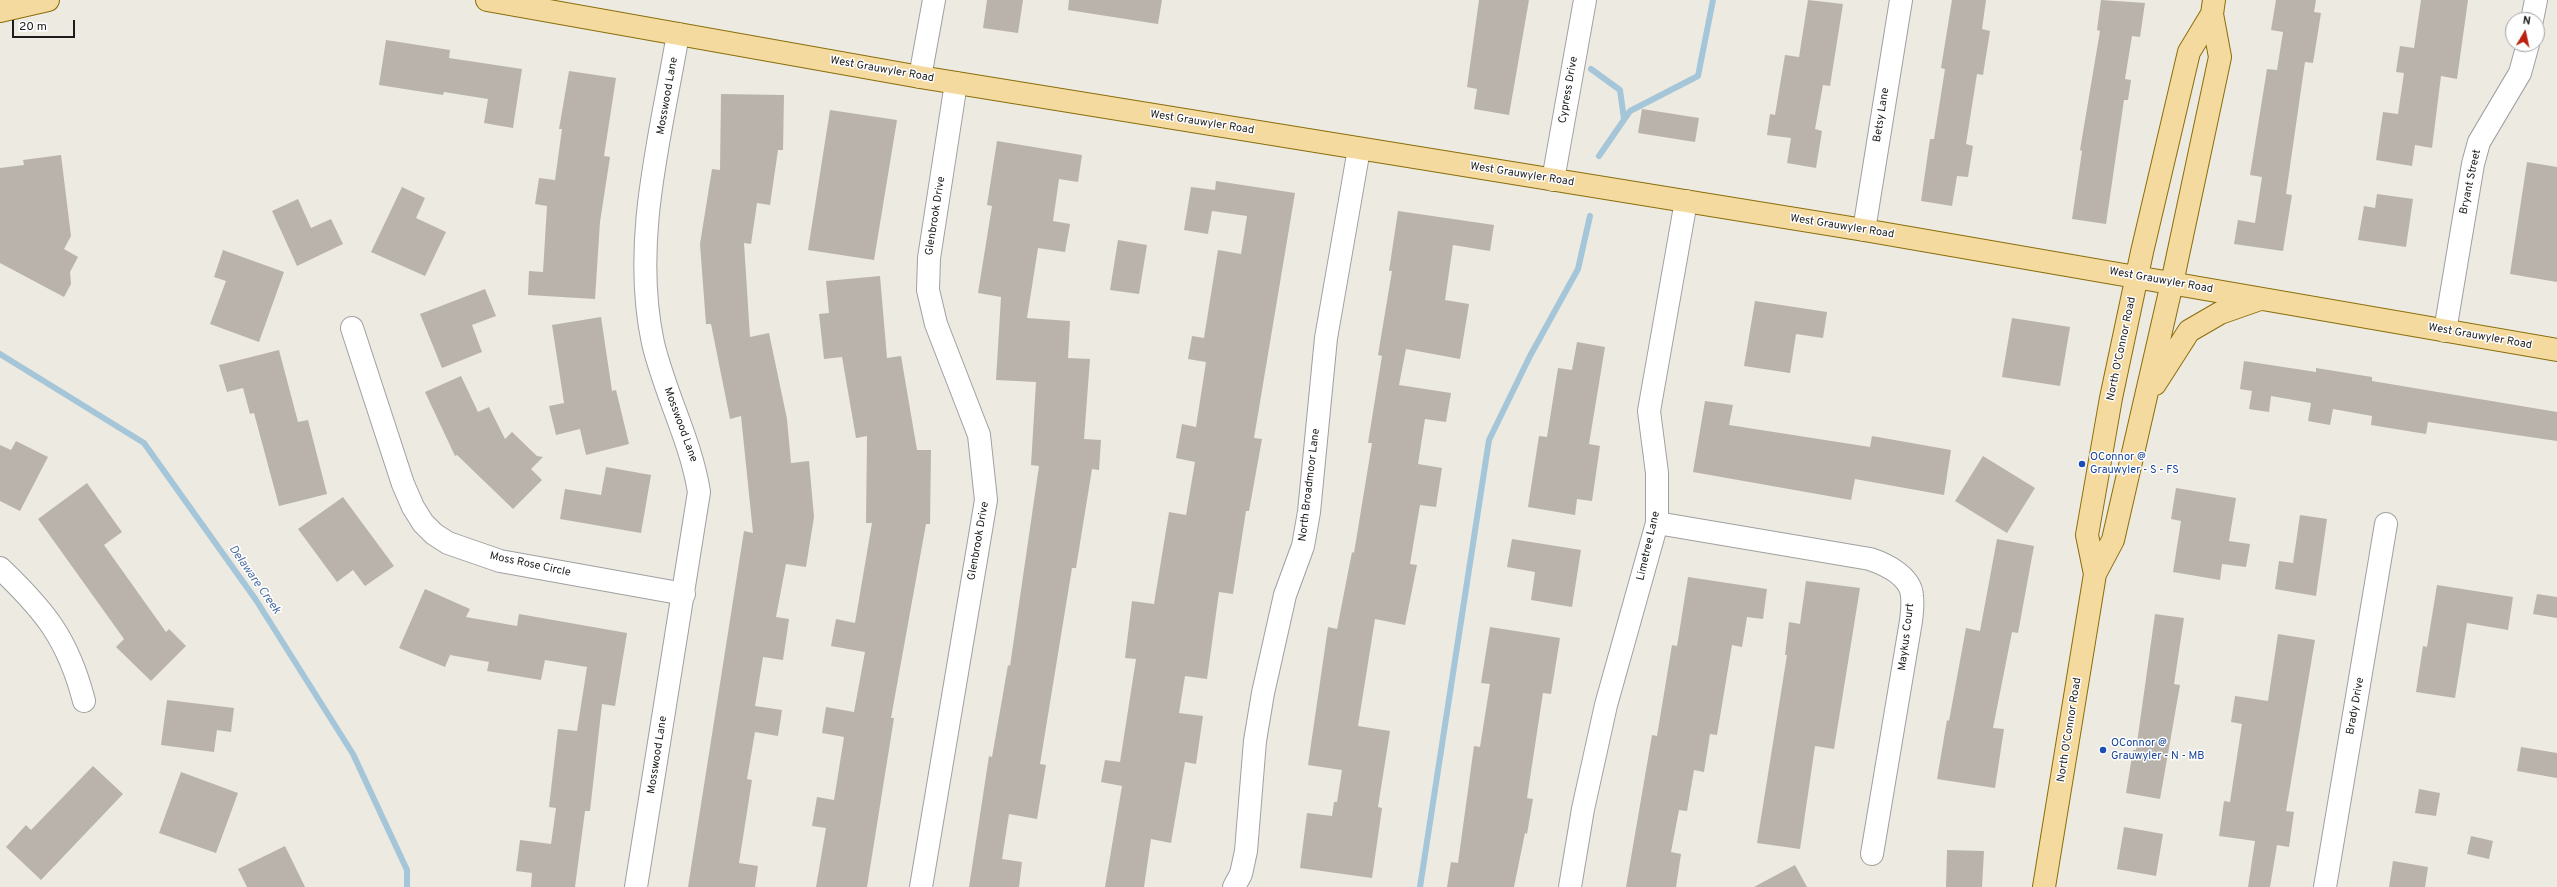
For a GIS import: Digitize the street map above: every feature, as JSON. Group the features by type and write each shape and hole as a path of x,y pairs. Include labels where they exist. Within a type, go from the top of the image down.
{"main road":[{"path":"0,11 48,0"},
{"name":"West Grauwyler Road","path":"487,0 920,77 1864,230 2137,276 2557,350"},
{"name":"North O'Connor Road","path":"2095,574 2087,535 2111,398 2137,276 2189,52 2213,7"},
{"name":"North O'Connor Road","path":"2044,887 2095,574 2113,540 2172,283 2220,57 2213,7"},
{"path":"2144,404 2163,368 2189,331 2220,314 2261,299"}],"street":[{"path":"920,77 934,0"},
{"name":"Cypress Drive","path":"1553,180 1585,0"},
{"name":"Betsy Lane","path":"1864,230 1901,0"},
{"path":"2534,12 2536,0"},
{"name":"Mosswood Lane","path":"636,887 684,594 699,492 694,462 666,392 653,342 646,299 644,257 647,216 678,34"},
{"name":"Bryant Street","path":"2445,331 2476,153 2485,132 2509,96 2520,73 2526,52"},
{"name":"Glenbrook Drive","path":"921,887 986,500 979,435 936,324 928,290 929,258 956,83"},
{"name":"North Broadmoor Lane","path":"1234,887 1241,874 1246,851 1255,741 1263,693 1285,595 1303,546 1309,512 1326,338 1359,149"},
{"name":"Limetree Lane","path":"1570,887 1583,809 1606,705 1657,523 1657,473 1649,411 1686,201"},
{"name":"Moss Rose Circle","path":"352,328 403,484 413,507 434,534 448,543 500,561 684,594"},
{"name":"Maykus Court","path":"1657,523 1870,559 1889,566 1902,578 1912,594 1911,621 1872,854"},
{"name":"Brady Drive","path":"2325,887 2386,524"},
{"path":"0,568 34,600 58,634 75,667 84,701"}],"building":[{"path":"987,0 1023,0 1018,33 983,28"},
{"path":"1069,0 1162,0 1158,24 1068,10"},
{"path":"1479,0 1529,0 1509,115 1474,109 1477,89 1467,87"},
{"path":"1808,0 1843,4 1830,86 1823,85 1815,129 1822,131 1816,168 1787,163 1791,138 1767,135 1770,114 1775,115 1785,55 1799,57"},
{"path":"1952,0 1986,0 1982,29 1990,31 1983,75 1977,74 1966,144 1973,146 1968,177 1957,176 1952,206 1921,201 1930,139 1934,139 1945,69 1941,68"},
{"path":"2101,0 2145,3 2140,37 2132,36 2125,79 2131,80 2128,100 2124,100 2106,224 2072,219 2082,151 2080,150 2100,31 2097,30"},
{"path":"2276,0 2316,0 2314,12 2321,13 2313,63 2305,62 2286,194 2292,195 2283,251 2234,244 2238,220 2255,223 2262,177 2250,175 2267,69 2277,70 2283,32 2271,30"},
{"path":"2421,0 2468,0 2457,79 2441,76 2432,148 2415,145 2412,166 2376,160 2383,112 2398,114 2404,73 2396,72 2400,46 2414,48"},
{"path":"386,40 450,50 449,58 522,69 513,128 484,123 488,99 444,92 443,95 379,85"},
{"path":"569,71 616,78 604,156 610,157 600,222 595,299 528,295 529,271 543,272 547,206 535,204 539,178 555,180 562,129 559,129"},
{"path":"721,94 784,95 783,150 778,150 770,205 757,203 751,244 744,243 750,337 769,333 787,419 791,463 809,461 814,517 806,567 786,564 776,617 789,619 783,660 763,657 755,706 782,710 778,736 755,732 747,779 752,780 739,863 758,866 755,887 688,887 744,531 753,533 741,416 730,419 711,324 706,324 700,244 712,169 720,170"},
{"path":"1642,109 1699,118 1695,142 1638,133"},
{"path":"830,110 897,120 874,260 808,250"},
{"path":"997,141 1082,155 1078,182 1059,179 1053,221 1070,224 1065,252 1038,248 1027,318 1070,321 1068,358 1090,359 1084,439 1101,440 1099,470 1092,469 1076,568 1072,568 1040,764 1046,765 1037,819 1009,814 1002,859 1022,862 1019,887 969,887 989,756 992,757 1008,665 1010,666 1039,466 1031,465 1036,382 996,380 1001,297 978,293 992,206 987,205"},
{"path":"61,155 71,236 64,249 78,257 70,272 71,284 64,297 0,263 0,168 24,165 23,160"},
{"path":"2527,162 2557,167 2557,282 2510,274"},
{"path":"1216,181 1295,193 1254,438 1262,439 1249,511 1246,511 1233,594 1219,592 1207,679 1185,676 1179,713 1203,716 1196,764 1185,762 1171,843 1151,839 1144,887 1105,887 1122,786 1101,782 1105,760 1120,762 1136,659 1125,658 1132,601 1154,604 1169,512 1186,515 1195,462 1176,458 1182,424 1196,427 1206,362 1188,359 1192,336 1204,338 1218,250 1241,254 1247,216 1212,211 1208,234 1184,230 1191,187 1215,190"},
{"path":"402,187 425,198 416,218 446,232 425,276 371,252"},
{"path":"2377,194 2413,199 2406,247 2358,240 2364,206 2375,208"},
{"path":"298,199 311,228 331,219 343,244 297,266 272,211"},
{"path":"1398,211 1494,225 1490,251 1453,245 1445,300 1469,304 1460,359 1406,349 1399,385 1451,393 1446,422 1425,419 1418,464 1442,468 1436,507 1420,505 1410,564 1417,565 1405,625 1375,619 1358,726 1390,731 1378,807 1382,808 1372,878 1300,868 1307,813 1332,816 1334,802 1337,802 1342,770 1308,765 1328,627 1337,629 1352,552 1354,553 1372,443 1368,443 1382,356 1378,355 1392,271 1389,271"},
{"path":"1118,240 1147,245 1139,294 1110,290"},
{"path":"223,250 284,272 259,342 210,324 226,281 214,277"},
{"path":"880,276 887,358 901,356 917,450 931,450 930,524 926,524 891,718 894,718 867,887 816,887 826,828 812,826 817,797 834,800 844,737 822,733 826,707 854,712 865,652 831,646 836,619 855,623 872,523 866,523 867,436 856,438 842,357 824,359 819,314 829,313 826,281"},
{"path":"485,289 496,316 472,325 482,352 442,368 420,314"},
{"path":"1755,301 1827,312 1823,338 1796,334 1790,373 1744,366"},
{"path":"601,317 612,391 616,390 629,444 586,455 580,429 556,435 549,406 564,403 552,325"},
{"path":"2012,318 2070,327 2060,386 2002,377"},
{"path":"1577,342 1605,347 1589,444 1600,446 1592,501 1577,499 1575,515 1528,507 1539,436 1547,437 1558,368 1572,370"},
{"path":"279,350 298,422 308,420 327,494 279,506 254,413 250,414 243,388 227,392 219,365"},
{"path":"2244,361 2316,372 2316,368 2372,377 2372,381 2557,412 2557,441 2428,422 2426,434 2371,425 2372,416 2333,409 2330,425 2308,421 2311,403 2271,396 2269,412 2249,409 2252,391 2240,389"},
{"path":"461,376 478,412 489,407 505,439 512,432 537,456 543,457 531,469 542,480 513,509 457,455 455,456 425,392"},
{"path":"1705,401 1733,405 1729,425 1870,447 1872,436 1951,450 1944,495 1855,479 1851,500 1693,472"},
{"path":"16,441 48,457 20,511 0,501 0,445 11,450"},
{"path":"1983,456 2035,488 2007,533 1955,501"},
{"path":"606,467 651,475 641,533 560,519 565,489 601,495"},
{"path":"87,483 122,532 104,545 166,632 169,629 186,646 151,681 116,647 124,639 38,519"},
{"path":"2176,488 2236,498 2229,541 2250,544 2246,567 2222,564 2220,580 2173,572 2181,521 2171,519"},
{"path":"343,497 394,566 365,586 353,570 337,582 298,529"},
{"path":"2300,515 2327,519 2316,596 2275,589 2279,561 2293,563"},
{"path":"1512,539 1581,550 1572,607 1531,600 1535,572 1507,567"},
{"path":"1997,539 2034,546 2018,633 2012,632 1993,728 2004,729 1995,788 1937,779 1947,720 1949,721 1966,628 1980,631"},
{"path":"1688,577 1767,589 1763,619 1747,617 1742,647 1732,645 1717,735 1710,734 1704,772 1694,770 1687,811 1679,810 1671,852 1681,854 1676,887 1626,887 1652,735 1657,736 1672,645 1677,646"},
{"path":"1806,581 1860,588 1834,749 1815,746 1800,849 1757,843 1787,655 1785,655 1789,622 1800,624"},
{"path":"2437,585 2513,597 2508,630 2467,623 2455,698 2416,692 2423,646 2427,647"},
{"path":"425,589 470,609 466,617 517,626 519,614 627,633 615,706 602,704 590,811 585,811 575,887 531,887 532,873 516,871 520,840 551,844 556,808 549,807 558,729 577,731 587,667 545,660 541,680 487,671 489,662 450,655 445,667 399,648"},
{"path":"2537,594 2557,597 2557,618 2533,614"},
{"path":"2155,614 2184,618 2174,684 2180,685 2160,799 2126,793 2133,750 2136,750"},
{"path":"1490,627 1560,638 1551,694 1543,693 1527,798 1533,799 1527,834 1525,833 1514,887 1447,887 1451,862 1458,863 1474,746 1480,747 1490,684 1481,683"},
{"path":"2278,634 2315,640 2286,811 2294,812 2289,847 2277,845 2270,887 2248,887 2255,841 2219,836 2224,801 2230,802 2242,724 2231,722 2235,696 2268,701"},
{"path":"167,700 234,708 231,732 217,730 214,752 161,745"},
{"path":"2521,747 2557,753 2557,778 2517,771"},
{"path":"93,766 123,794 41,880 6,847 26,825 31,830"},
{"path":"181,772 238,793 216,853 159,833"},
{"path":"2419,789 2440,793 2436,816 2415,813"},
{"path":"2124,827 2163,834 2156,876 2117,869"},
{"path":"2471,836 2493,841 2489,859 2467,854"},
{"path":"285,846 305,887 247,887 238,869"},
{"path":"1947,850 1984,851 1982,887 1946,887"},
{"path":"2393,861 2428,867 2425,887 2389,887"},
{"path":"1795,865 1807,887 1754,887"}],"waterway":[{"path":"1599,156 1630,111 1698,76 1713,0"},
{"path":"1591,69 1620,90 1624,119"},
{"path":"1420,887 1489,440 1530,356 1578,269 1590,216"},
{"name":"Delaware Creek","path":"0,354 144,443 256,600 353,754 407,870 407,887"}],"place":[{"name":"OConnor @ Grauwyler - S - FS","path":"2082,464"},
{"name":"OConnor @ Grauwyler - N - MB","path":"2103,750"}]}
